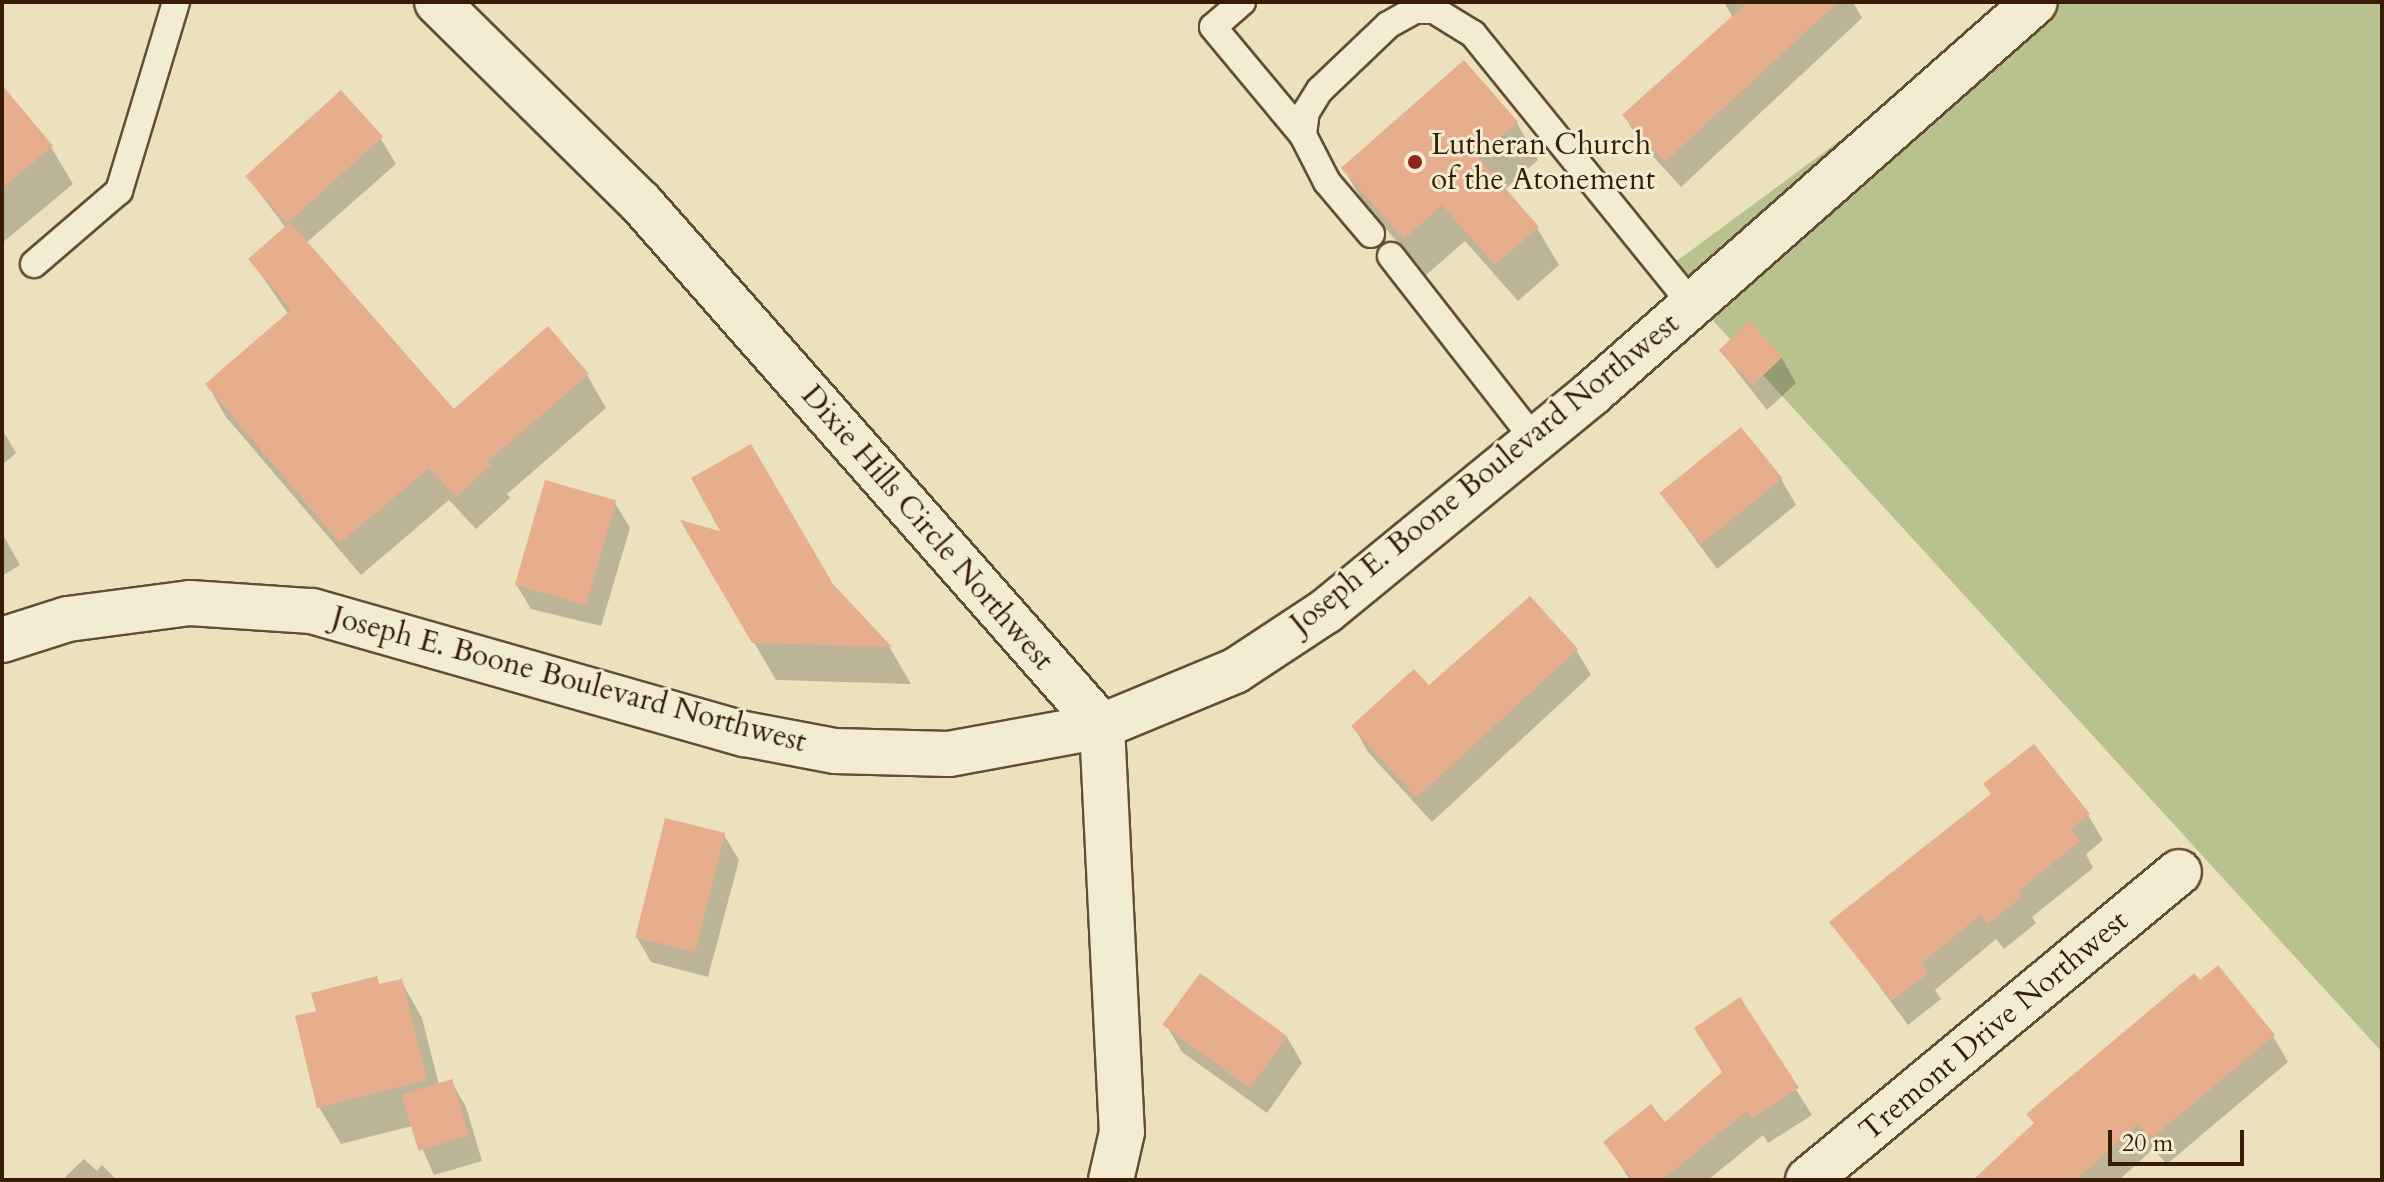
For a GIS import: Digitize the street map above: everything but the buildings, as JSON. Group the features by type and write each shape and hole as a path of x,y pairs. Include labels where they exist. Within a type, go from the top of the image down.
{"main road":[{"name":"Dixie Hills Circle Northwest","path":"437,2 640,202 1102,726"},
{"name":"Joseph E. Boone Boulevard Northwest","path":"2,640 68,619 190,603 312,611 745,734 835,751 949,754 1102,726 1235,671 1326,611 1535,440 2034,3"},
{"path":"1102,726 1122,1132 1111,1180"},
{"name":"Tremont Drive Northwest","path":"1808,1180 2179,872"}],"lane":[{"path":"34,264 119,191 176,2"},
{"path":"1242,2 1213,27 1303,135 1327,182 1371,234"},
{"path":"1303,135 1306,112 1320,90 1368,41 1412,6 1434,10 1473,34 1692,304"},
{"path":"1391,256 1535,440"}],"green space":[{"path":"2027,2 2382,2 2382,1052 1666,269"}],"place":[{"name":"Lutheran Church of the Atonement","path":"1415,162"}]}
